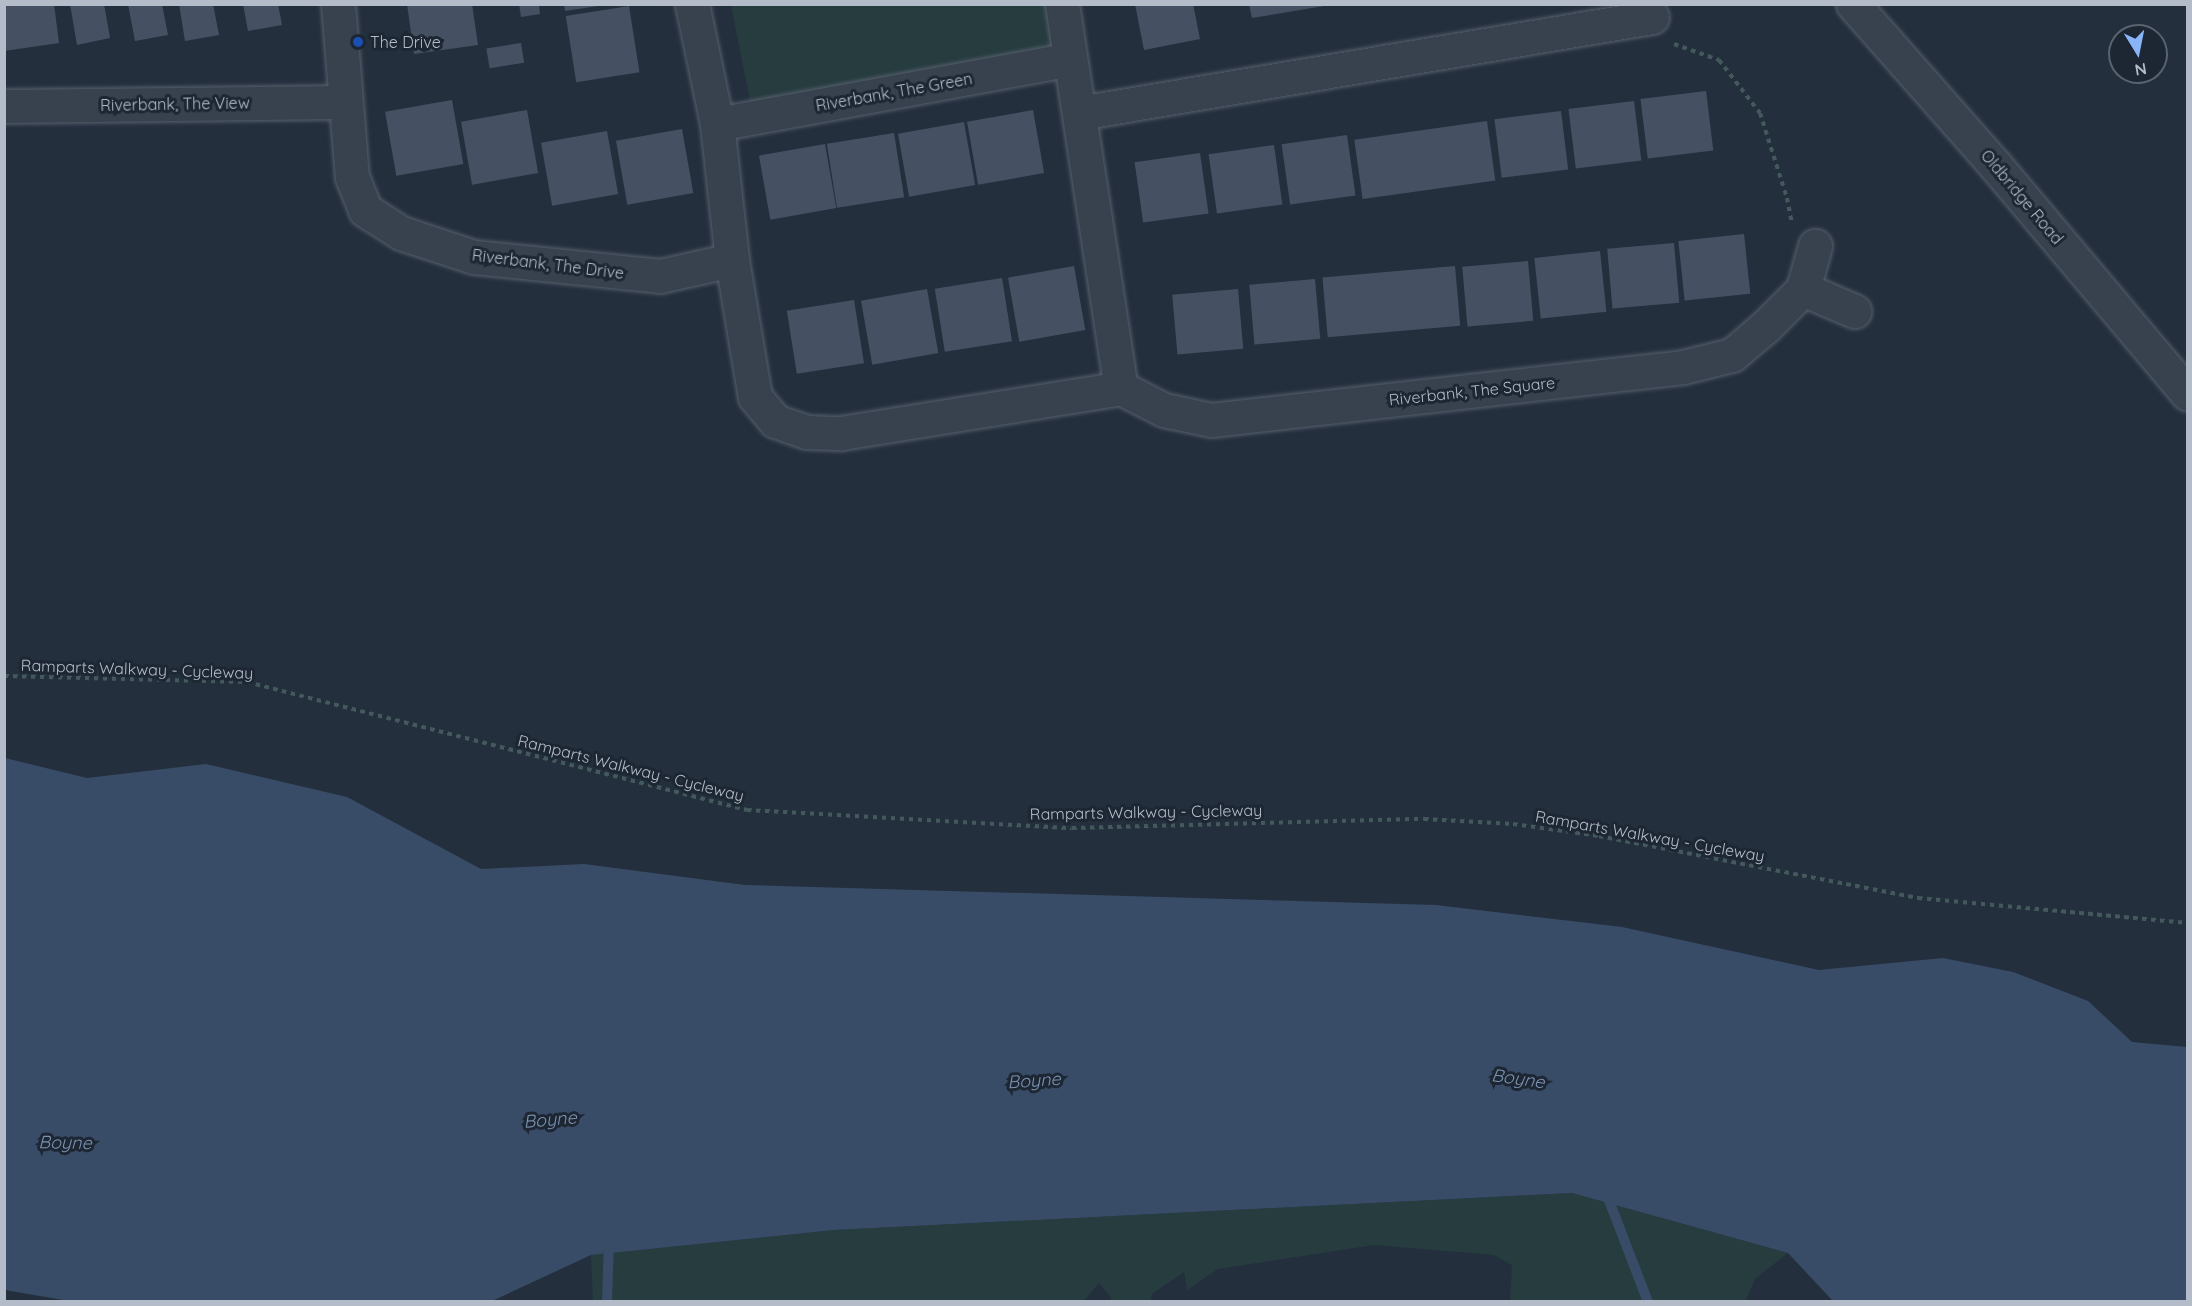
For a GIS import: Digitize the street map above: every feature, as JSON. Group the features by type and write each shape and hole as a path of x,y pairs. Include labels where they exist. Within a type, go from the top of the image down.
{"street":[{"name":"Riverbank, The Drive","path":"338,4 352,177 365,210 401,233 474,257 660,276 732,260"},
{"path":"692,4 717,124 732,260 755,397 776,422 807,432 841,433 1121,388 1062,4"},
{"name":"Oldbridge Road","path":"1853,4 1995,165 2187,394"},
{"path":"1079,113 1652,17"},
{"name":"Riverbank, The Green","path":"717,124 1071,59"},
{"name":"Riverbank, The View","path":"4,106 345,102"},
{"path":"1804,239 1803,289 1854,311"},
{"name":"Riverbank, The Square","path":"1121,388 1164,410 1211,420 1683,367 1732,355 1803,289"}],"path":[{"path":"1652,17 1664,40 1719,60 1760,113 1787,198 1804,239"},
{"name":"Ramparts Walkway - Cycleway","path":"4,676 247,682 747,810 1072,828 1424,819 1513,824 1599,836 1918,898 2187,923"}],"green space":[{"path":"731,5 1049,5 1056,47 751,106"},
{"path":"1572,1193 1788,1253 1755,1279 1745,1302 1510,1301 1512,1265 1494,1255 1374,1245 1218,1269 1187,1290 1184,1272 1152,1294 1150,1301 1110,1301 1111,1298 1099,1283 1083,1302 593,1302 591,1255 834,1230"}],"water":[{"name":"Boyne","path":"5,758 87,778 206,764 347,797 481,869 584,864 745,885 1436,905 1622,927 1819,970 1943,958 2013,972 2088,1001 2132,1042 2187,1047 2187,1301 1833,1301 1788,1253 1572,1193 834,1230 591,1255 492,1301 75,1302 5,1290"}],"building":[{"path":"4,4 54,4 59,43 4,51"},
{"path":"70,4 104,4 110,38 77,45"},
{"path":"128,4 162,4 168,35 135,41"},
{"path":"179,4 213,4 219,35 185,41"},
{"path":"243,4 278,4 282,25 248,31"},
{"path":"407,4 472,4 478,45 414,54"},
{"path":"519,4 539,4 540,14 521,17"},
{"path":"564,4 598,4 598,6 565,11"},
{"path":"1135,4 1193,4 1200,39 1144,50"},
{"path":"1249,4 1324,4 1324,6 1252,18"},
{"path":"629,6 639,72 576,82 566,16"},
{"path":"521,43 524,63 490,68 486,48"},
{"path":"1706,91 1713,151 1648,159 1640,99"},
{"path":"452,100 463,164 396,176 385,112"},
{"path":"1634,101 1641,161 1576,169 1568,109"},
{"path":"527,110 538,173 472,185 461,122"},
{"path":"1033,110 1044,173 978,185 967,122"},
{"path":"1561,111 1568,170 1502,178 1494,119"},
{"path":"1487,121 1495,180 1363,199 1354,140"},
{"path":"964,122 975,185 909,197 898,134"},
{"path":"682,129 693,193 627,205 616,141"},
{"path":"607,131 618,194 552,206 541,143"},
{"path":"894,133 904,197 837,208 827,144"},
{"path":"1347,135 1355,195 1290,205 1282,144"},
{"path":"825,144 836,208 770,220 759,156"},
{"path":"1274,145 1282,204 1217,214 1209,154"},
{"path":"1200,153 1208,213 1143,223 1135,162"},
{"path":"1744,234 1750,294 1685,301 1678,241"},
{"path":"1674,243 1679,303 1612,309 1607,249"},
{"path":"1600,251 1606,312 1541,319 1534,258"},
{"path":"1528,261 1533,321 1467,327 1462,267"},
{"path":"1074,266 1085,330 1019,342 1008,278"},
{"path":"1455,266 1460,326 1328,337 1323,278"},
{"path":"1002,278 1012,341 945,352 935,289"},
{"path":"1315,279 1320,339 1254,345 1249,285"},
{"path":"927,289 938,353 872,365 861,301"},
{"path":"1238,289 1243,349 1177,355 1172,295"},
{"path":"854,300 864,363 797,374 787,311"}],"waterway":[{"path":"1605,1190 1648,1302"},
{"path":"607,1302 609,1239"}],"place":[{"name":"The Drive","path":"358,42"}]}
